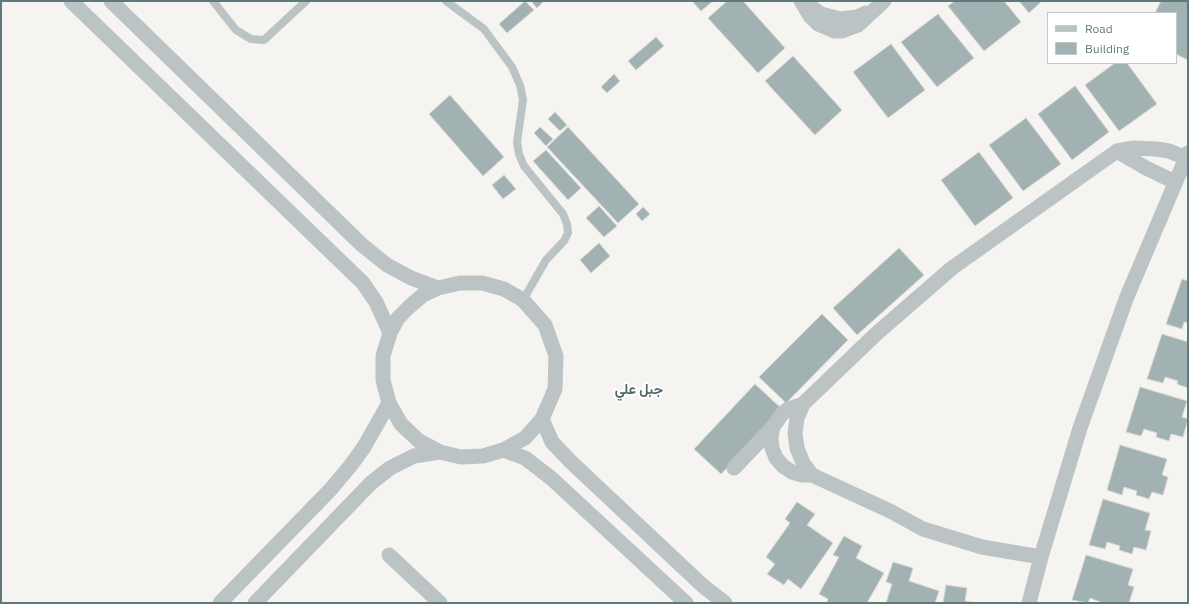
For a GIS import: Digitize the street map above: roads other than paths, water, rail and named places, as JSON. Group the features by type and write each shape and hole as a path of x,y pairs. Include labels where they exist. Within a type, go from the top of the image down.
{"street":[{"path":"70,1 358,278 376,302 390,333"},
{"path":"111,1 362,245 387,265 411,278 438,288"},
{"path":"802,1 822,14 840,19 857,17 879,5"},
{"path":"812,475 803,462 797,448 795,433 797,418 803,404 876,334 952,268 1117,151 1134,148 1156,149 1187,156 1118,320 1080,428 1041,557 1030,603"},
{"path":"1117,151 1146,168 1175,182"},
{"path":"460,283 482,283 504,289 523,300 545,325 556,356 555,389 542,419 525,438 504,450 476,456 461,457 440,452 414,436 401,424 389,403 383,380 383,356 390,333 398,318 410,306 423,295 438,288 460,283"},
{"path":"220,603 331,489 351,465 371,436 389,403"},
{"path":"734,468 788,409 803,404"},
{"path":"542,419 552,442 570,461 698,580 725,603"},
{"path":"773,427 771,437 772,448 783,466 797,473 812,475 890,511 924,529 982,547 1041,557"},
{"path":"504,450 525,458 551,478 686,603"},
{"path":"255,603 371,483 390,468 414,456 440,452"},
{"path":"389,555 440,603"}],"lane":[{"path":"213,1 236,30 251,39 264,40 306,1"},
{"path":"446,1 484,29 512,67 520,85 523,100 517,142 519,154 524,166 563,214 567,224 568,233 564,241 546,260 523,300"}],"district":[{"name":"جبل علي","path":"639,390"}]}
